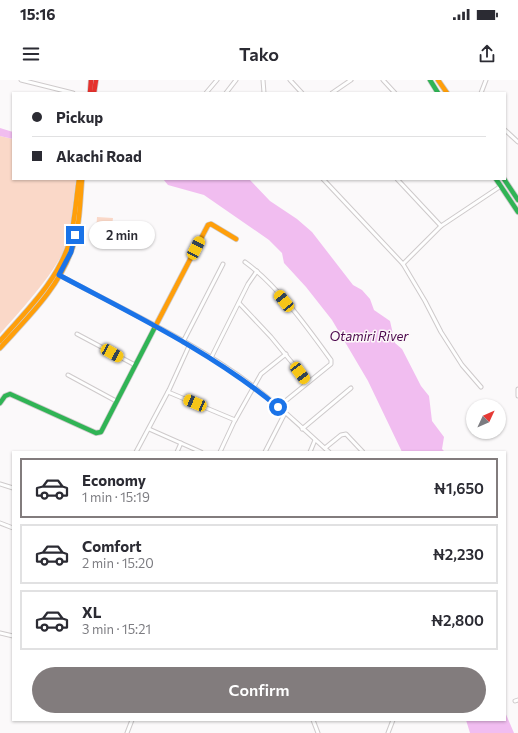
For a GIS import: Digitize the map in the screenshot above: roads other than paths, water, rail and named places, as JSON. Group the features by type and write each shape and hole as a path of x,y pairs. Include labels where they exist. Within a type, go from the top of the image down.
{"main road":[{"path":"90,92 91,80"},
{"path":"94,92 96,80"},
{"path":"430,80 437,92"},
{"path":"438,80 446,92"},
{"path":"0,341 49,283 65,254 70,239 79,180"},
{"path":"0,348 44,297 59,275 73,244 82,180"},
{"path":"497,180 518,212"},
{"path":"505,180 518,200"},
{"path":"0,403 5,396 10,394 96,434 101,432 209,223 236,239"}],"street":[{"path":"21,80 69,92"},
{"path":"207,92 217,80"},
{"path":"227,92 236,80"},
{"path":"263,80 264,92"},
{"path":"290,80 301,92"},
{"path":"333,92 351,80"},
{"path":"383,80 394,92"},
{"path":"481,92 486,80"},
{"path":"506,131 518,142"},
{"path":"324,180 403,264 419,290 445,339 462,365 481,387"},
{"path":"398,180 441,226"},
{"path":"403,264 441,226 501,186 505,180"},
{"path":"245,262 257,271 276,291 331,360 330,364 278,407"},
{"path":"183,342 223,264"},
{"path":"211,358 257,271"},
{"path":"59,275 98,294 211,358 253,386 328,451"},
{"path":"239,303 286,354 308,382"},
{"path":"77,334 135,365"},
{"path":"137,451 168,392 189,346"},
{"path":"220,451 235,420 261,374 286,354"},
{"path":"68,375 116,401"},
{"path":"302,429 351,388"},
{"path":"518,389 518,396"},
{"path":"168,392 235,420"},
{"path":"266,451 285,413"},
{"path":"149,429 199,451"},
{"path":"325,448 341,435 346,434 362,451"},
{"path":"310,451 315,440"},
{"path":"177,451 181,443"},
{"path":"0,484 12,488"},
{"path":"0,523 12,528"},
{"path":"0,633 12,636"},
{"path":"127,733 132,721"},
{"path":"313,721 318,733"},
{"path":"388,733 393,721"}],"water":[{"path":"0,128 12,132 12,139 0,136"},
{"name":"Otamiri River","path":"164,180 250,180 270,201 297,219 312,232 353,285 362,290 370,299 374,310 390,321 395,343 402,349 421,386 429,396 432,421 444,437 442,449 444,451 402,451 368,381 332,320 306,287 284,263 282,253 269,240 204,195 168,185"},
{"path":"506,714 514,733 470,733 466,721 506,721"}]}
